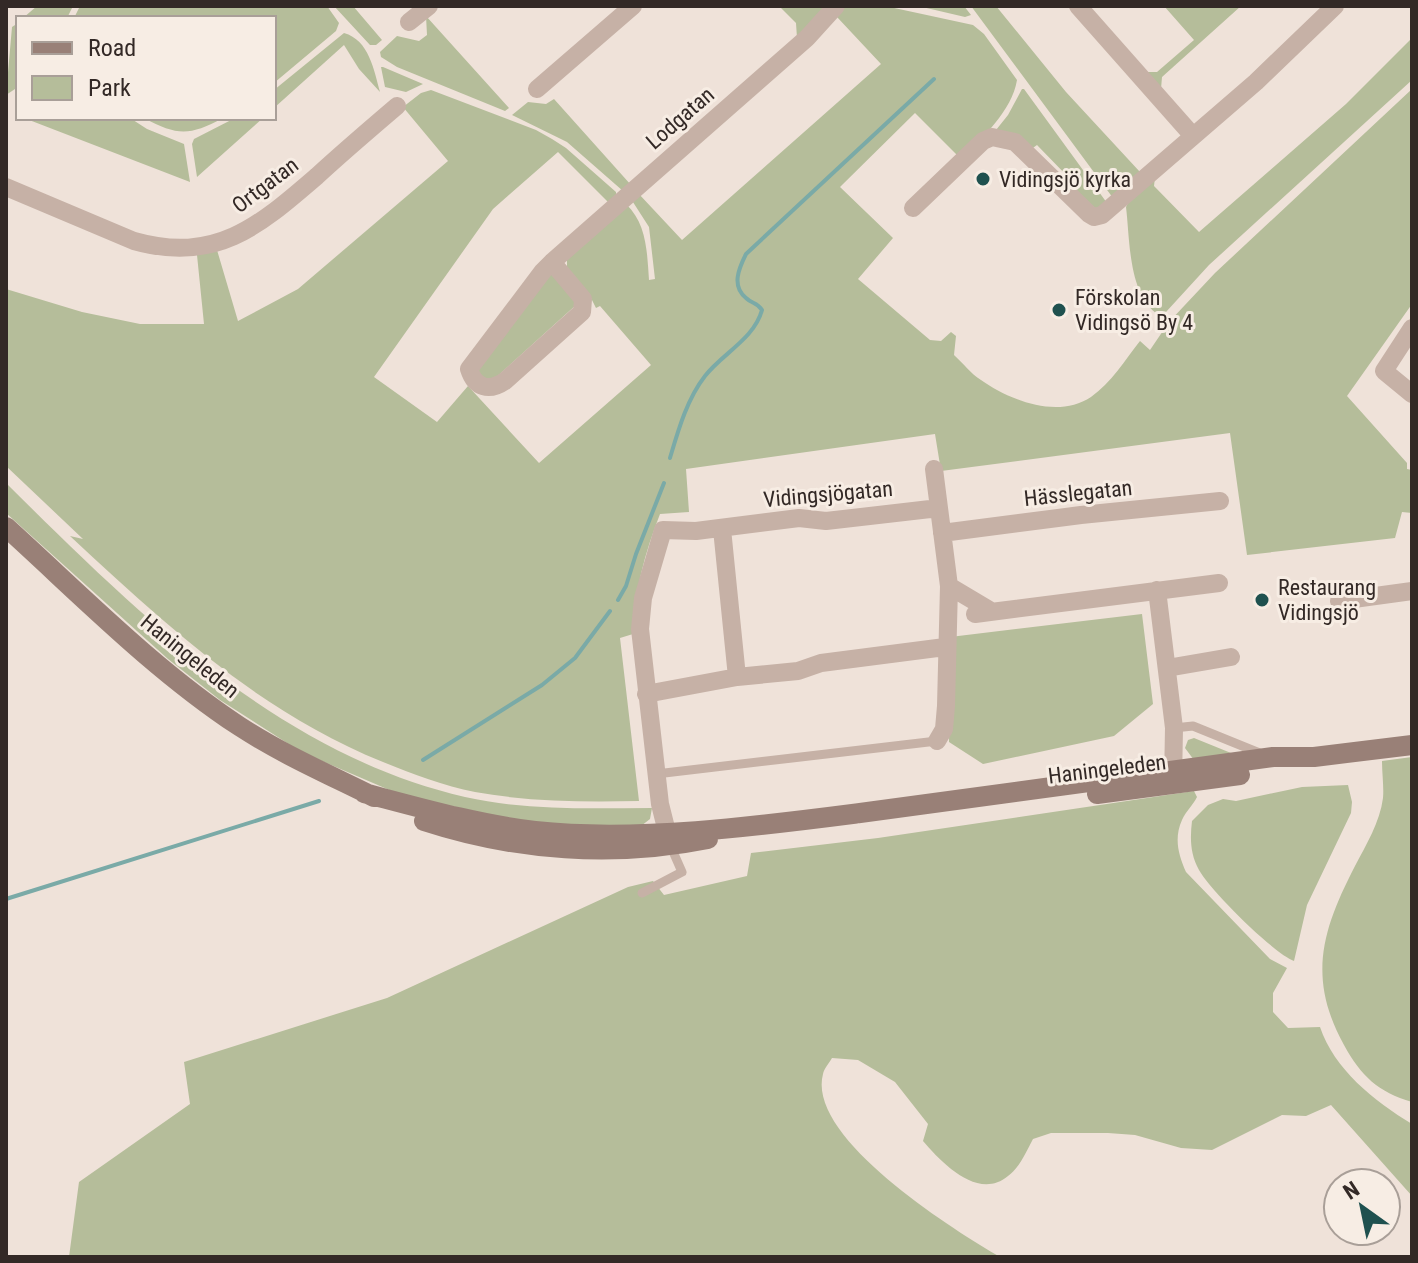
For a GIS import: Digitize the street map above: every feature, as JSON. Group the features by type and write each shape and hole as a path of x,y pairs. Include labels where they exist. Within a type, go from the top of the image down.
{"main road":[{"name":"Haningeleden","path":"6,527 157,662 224,715 287,756 364,793 442,814 537,831 669,839 902,808 1005,804 1173,778 1273,757 1314,757 1412,745"},
{"name":"Haningeleden","path":"1173,778 1275,769 1314,757"}],"street":[{"path":"409,22 429,6"},
{"path":"537,89 633,6"},
{"name":"Lodgatan","path":"552,262 579,291 584,306 582,312 499,386 491,389 480,386 469,369 552,262 824,23 836,6"},
{"path":"1078,6 1193,136"},
{"path":"913,208 983,141 992,137 1015,142 1094,217 1102,215 1256,82 1335,6"},
{"name":"Ortgatan","path":"6,187 134,241 179,248 207,245 257,226 397,106"},
{"path":"1412,328 1384,371 1412,394"},
{"path":"934,469 949,586 944,729 937,741"},
{"name":"Hässlegatan","path":"942,533 1220,501"},
{"name":"Vidingsjögatan","path":"669,839 656,774 640,629 643,598 663,530 722,529 799,518 826,521 939,508"},
{"path":"722,529 737,677"},
{"path":"949,586 983,613 1219,583"},
{"path":"1157,590 1174,728 1173,778"},
{"path":"1339,601 1412,591"},
{"path":"646,694 737,677 798,671 821,663 945,647"},
{"path":"1167,668 1231,657"}],"lane":[{"path":"1174,728 1193,726 1273,757"},
{"path":"656,774 937,741"},
{"path":"642,893 682,872 669,839"}],"green space":[{"path":"37,6 73,6 68,16 25,16"},
{"path":"80,6 327,6 339,23 336,31 276,81 276,16 75,16"},
{"path":"334,6 353,6 382,40 370,45"},
{"path":"779,6 827,6 797,38 796,23"},
{"path":"843,6 885,6 973,25 984,34 1017,80 1003,113 961,159 915,113 840,187 893,238 858,279 930,340 941,341 951,332 956,336 954,355 981,380 1006,395 1035,405 1064,407 1091,397 1111,378 1140,341 1150,350 1169,322 1215,273 1412,89 1412,304 1347,396 1407,463 1407,469 1412,470 1412,513 1402,512 1395,538 1247,555 1230,433 941,471 935,434 686,469 689,512 660,514 641,573 633,634 620,638 639,801 557,801 496,795 440,783 383,762 295,718 216,664 142,602 70,536 83,539 6,466 6,289 82,312 140,324 204,324 197,255 217,250 238,321 298,289 448,161 403,107 421,93 431,90 536,130 566,148 616,192 609,203 558,152 493,209 374,377 437,422 468,386 539,463 651,365 600,306 596,308 589,294 567,268 567,258 626,204 642,229 649,280 655,279 649,227 631,199 638,193 682,240 881,64 837,17"},
{"path":"918,6 964,6 971,15 965,17"},
{"path":"971,6 996,6 1066,92 1140,172 1113,198"},
{"path":"1164,6 1241,6 1162,77 1161,89 1145,72 1157,72 1194,40"},
{"path":"426,16 509,108 505,111 397,67 381,57 380,52 397,36 419,41 427,35"},
{"path":"16,24 16,88 6,95 12,27"},
{"path":"344,33 365,49 380,92 359,69 344,45 276,106 276,88"},
{"path":"1412,38 1412,80 1209,265 1166,312 1159,315 1149,306 1141,295 1132,266 1126,207 1131,197 1155,177 1154,186 1199,232 1346,104"},
{"path":"381,67 423,84 406,92 385,87"},
{"path":"1022,89 1107,203 1096,209 1068,183 1071,180 1037,145 1030,150 996,130"},
{"path":"554,99 631,185 623,191 567,142 512,115 528,102 546,104"},
{"path":"29,120 133,120 184,144 190,182"},
{"path":"148,120 219,120 192,131 166,128"},
{"path":"231,120 261,120 197,177 194,139"},
{"path":"550,274 563,283 576,305 492,381 480,377 477,365"},
{"path":"6,483 107,581 215,673 273,713 333,748 397,776 465,797 535,807 652,808 650,819 641,826 533,824 401,795 301,752 220,700 168,659 6,513"},
{"path":"1142,614 1153,704 1114,736 983,764 949,742 950,637"},
{"path":"1194,738 1231,753 1194,760 1185,748 1188,740"},
{"path":"1412,757 1412,1102 1380,1088 1357,1066 1344,1045 1325,998 1323,954 1334,912 1379,816 1383,794 1382,761"},
{"path":"1348,785 1351,813 1307,905 1294,961 1258,934 1205,879 1192,852 1192,821 1208,805 1223,799 1236,801 1302,787"},
{"path":"1194,791 1197,797 1178,833 1179,852 1186,872 1270,959 1287,968 1273,993 1273,1012 1288,1028 1320,1027 1335,1057 1357,1083 1412,1124 1412,1196 1402,1185 1402,1167 1386,1167 1331,1105 1306,1116 1282,1115 1212,1150 1181,1148 1135,1135 1051,1133 1033,1139 1019,1164 997,1183 973,1182 950,1168 923,1141 928,1124 895,1082 858,1060 832,1058 823,1074 824,1099 837,1126 859,1153 919,1204 1000,1257 69,1257 79,1182 190,1104 184,1062 387,998 628,887 653,881 664,895 747,876 751,853 878,838"}],"waterway":[{"path":"670,458 684,416 699,385 752,329 762,310 739,288 739,271 746,254 934,79"},
{"path":"618,600 664,483"},
{"path":"423,760 542,685 575,658 610,611"},
{"path":"6,899 319,801"}],"place":[{"name":"Vidingsjö kyrka","path":"983,179"},
{"name":"Förskolan Vidingsö By 4","path":"1059,310"},
{"name":"Restaurang Vidingsjö","path":"1262,600"}]}
